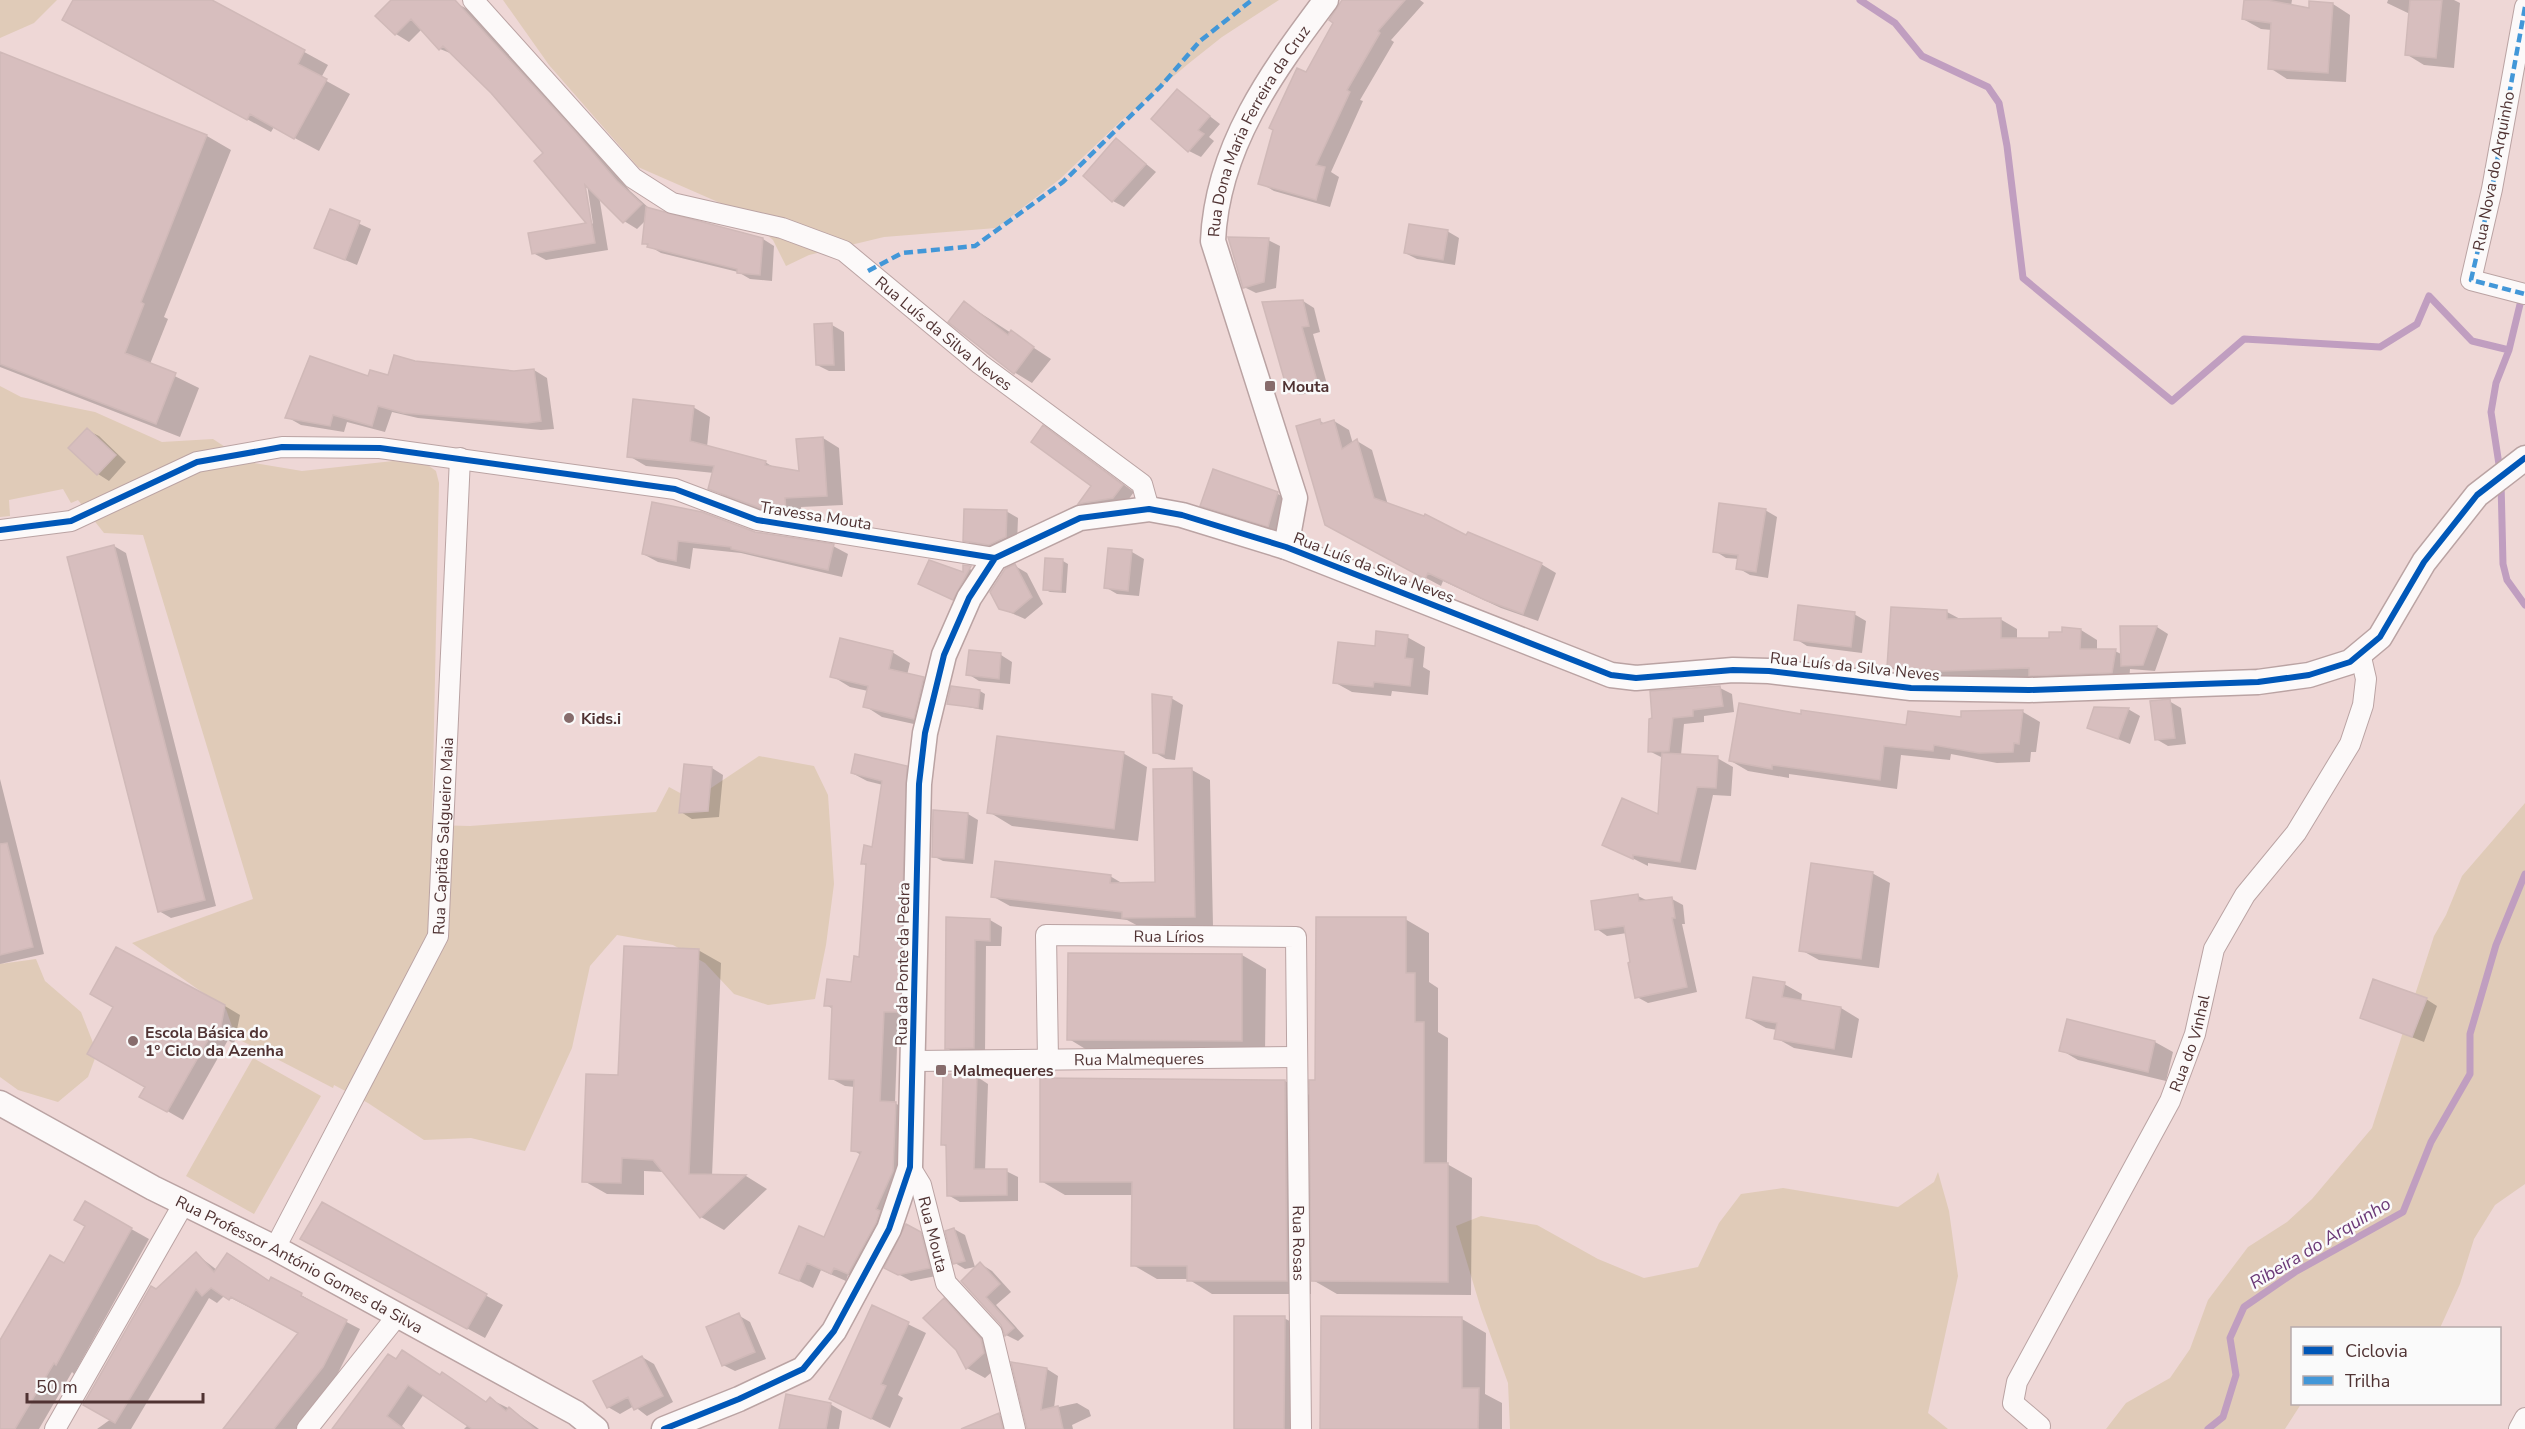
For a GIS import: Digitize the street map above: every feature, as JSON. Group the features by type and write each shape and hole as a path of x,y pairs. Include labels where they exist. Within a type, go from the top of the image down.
{"street":[{"name":"Rua Luís da Silva Neves","path":"473,0 633,178 672,204 782,228 844,251 980,364 1142,484 1149,509 1182,515 1286,547 1611,675 1636,678 1745,670 1911,688 2029,690 2258,682 2308,675 2350,662 2380,637 2424,562 2477,495 2522,460"},
{"name":"Rua Dona Maria Ferreira da Cruz","path":"1286,547 1294,498 1214,241 1214,216 1235,144 1262,89 1326,0"},
{"name":"Rua Nova do Arquinho","path":"2518,291 2471,280 2492,189 2525,7"},
{"name":"Travessa Mouta","path":"0,530 71,521 197,462 282,447 380,448 675,489 757,520 995,558"},
{"name":"Rua Capitão Salgueiro Maia","path":"275,1248 438,936 460,458"},
{"path":"995,558 1080,518 1149,509"},
{"name":"Rua da Ponte da Pedra","path":"664,1429 803,1369 834,1331 889,1229 910,1167 919,784 925,733 944,655 969,598 995,558"},
{"name":"Rua do Vinhal","path":"2040,1426 2013,1402 2017,1382 2170,1101 2195,1034 2214,949 2245,895 2296,833 2350,744 2363,705 2366,679 2360,654"},
{"name":"Rua Lírios","path":"1048,1060 1046,935 1296,937 1295,1057"},
{"name":"Rua Malmequeres","path":"913,1061 1295,1057"},
{"name":"Rua Rosas","path":"1295,1057 1301,1429"},
{"name":"Rua Professor António Gomes da Silva","path":"0,1103 184,1203 275,1248 576,1413 596,1429"},
{"name":"Rua Mouta","path":"910,1167 921,1185 946,1282 992,1333 1015,1429"},
{"path":"55,1429 184,1203"},
{"path":"307,1429 398,1316"},
{"path":"2519,1429 2525,1418"}],"shaded area":[{"path":"0,0 57,0 34,23 0,38"},
{"path":"503,0 1279,0 1222,37 1188,64 1123,119 1060,179 996,228 884,237 809,255 786,266 773,240 743,213 638,167 549,65"},
{"path":"0,386 21,397 95,412 162,442 213,439 248,462 302,471 393,461 425,463 436,471 439,483 432,825 470,826 656,812 669,787 693,800 759,756 814,766 828,795 834,884 826,945 815,999 768,1005 734,994 705,963 673,945 617,935 590,966 572,1048 525,1151 471,1138 424,1140 368,1103 334,1085 333,1088 236,1038 226,1009 132,943 253,899 143,535 104,533 78,500 71,503 63,489 9,500 10,516 0,517"},
{"path":"2525,803 2525,1184 2495,1205 2474,1239 2460,1284 2440,1327 2291,1327 2291,1405 2300,1405 2285,1429 2106,1429 2126,1403 2170,1378 2190,1349 2208,1300 2248,1247 2287,1222 2312,1199 2372,1128 2434,936 2446,915 2462,876"},
{"path":"36,959 45,981 81,1012 97,1053 88,1077 58,1102 18,1090 0,1077 0,964"},
{"path":"253,1058 321,1096 254,1214 186,1176"},
{"path":"1938,1172 1949,1211 1958,1276 1928,1413 1948,1429 1510,1429 1508,1383 1481,1309 1456,1226 1481,1216 1537,1225 1598,1259 1644,1278 1698,1267 1719,1223 1741,1194 1783,1188 1898,1207 1934,1182"}],"building":[{"path":"73,0 212,0 305,50 298,64 327,79 294,139 250,114 247,120 62,20"},
{"path":"391,0 455,0 617,181 642,204 623,223 585,185 595,243 532,254 528,233 586,223 534,161 543,153 491,93 443,46 439,50 411,19 395,35 375,16"},
{"path":"1342,0 1405,0 1378,31 1380,33 1347,90 1350,92 1316,165 1325,167 1316,200 1258,184 1273,130 1269,128 1297,68 1306,72 1333,23 1329,20"},
{"path":"2244,0 2267,0 2309,8 2309,1 2333,3 2328,73 2268,69 2271,23 2242,19"},
{"path":"2410,0 2442,0 2436,58 2405,55"},
{"path":"0,52 207,135 141,302 144,304 125,353 176,373 156,424 0,364"},
{"path":"1177,89 1210,116 1198,130 1204,134 1188,152 1151,119"},
{"path":"1116,138 1146,164 1112,202 1083,176"},
{"path":"646,207 763,238 760,275 737,273 737,269 647,247 648,244 642,244"},
{"path":"330,209 360,221 345,260 314,248"},
{"path":"1409,224 1448,230 1443,260 1404,253"},
{"path":"1228,237 1269,238 1264,282 1243,288"},
{"path":"1303,300 1309,326 1302,327 1317,381 1287,389 1262,302"},
{"path":"964,301 1008,335 1011,330 1034,347 1014,374 948,322"},
{"path":"832,323 834,365 816,365 814,324"},
{"path":"394,355 415,361 514,371 534,369 541,421 527,423 403,413 378,406 372,426 333,415 330,426 285,418 310,356 368,376 370,370 388,375"},
{"path":"633,399 694,406 690,441 766,461 765,465 799,471 796,439 823,437 827,496 785,498 786,512 760,508 708,489 714,466 627,457"},
{"path":"1320,419 1321,424 1334,420 1342,449 1357,439 1374,498 1424,516 1425,514 1466,535 1468,532 1542,563 1523,614 1485,600 1428,573 1425,579 1325,525 1296,426"},
{"path":"1043,425 1123,485 1113,498 1078,504 1091,486 1031,442"},
{"path":"87,428 116,455 97,475 68,448"},
{"path":"1213,469 1278,492 1268,527 1200,506"},
{"path":"652,502 702,512 755,532 834,544 828,570 731,549 731,547 678,541 676,561 642,554"},
{"path":"1719,503 1766,509 1756,572 1736,569 1738,555 1713,552"},
{"path":"964,509 1007,510 1006,537 989,545 963,541"},
{"path":"114,545 205,900 158,912 67,557"},
{"path":"1108,548 1132,550 1128,591 1104,588"},
{"path":"1045,558 1063,559 1061,591 1043,590"},
{"path":"929,560 963,572 963,565 971,566 953,600 918,584"},
{"path":"1015,564 1032,597 1013,613 999,609 990,592 1005,569"},
{"path":"1798,605 1855,612 1851,647 1794,640"},
{"path":"1891,607 1947,610 1947,619 2001,618 2001,638 2049,638 2049,632 2062,632 2062,627 2081,629 2080,649 2116,649 2112,673 2029,676 2029,668 1943,671 1887,667"},
{"path":"2120,626 2157,626 2143,665 2121,666"},
{"path":"1376,631 1408,635 1405,658 1413,659 1410,686 1374,682 1373,687 1333,683 1338,642 1375,646"},
{"path":"840,638 893,651 889,669 924,677 914,719 863,707 868,686 830,677"},
{"path":"969,650 1001,653 999,679 966,675"},
{"path":"951,686 980,690 978,708 947,704"},
{"path":"1720,686 1723,706 1693,710 1693,716 1673,718 1669,751 1648,752 1649,719 1652,718 1650,691"},
{"path":"1152,694 1172,697 1164,754 1153,753"},
{"path":"2170,699 2175,738 2155,740 2150,701"},
{"path":"1739,703 1801,714 1801,710 1906,725 1908,711 1961,717 1961,711 2023,710 2019,744 2014,743 2013,752 1979,753 1934,745 1933,751 1884,746 1880,780 1772,765 1772,769 1729,761"},
{"path":"2094,707 2129,708 2118,739 2087,728"},
{"path":"997,736 1124,752 1114,829 987,813"},
{"path":"1662,753 1718,756 1716,788 1697,787 1680,862 1633,855 1633,859 1602,845 1622,798 1658,814"},
{"path":"855,754 907,766 899,1012 884,1012 880,1101 896,1102 893,1171 876,1209 880,1211 876,1223 848,1274 834,1268 831,1274 807,1263 799,1281 779,1273 799,1226 824,1237 861,1152 851,1151 854,1080 829,1079 832,1006 824,1006 827,979 851,982 854,956 859,957 866,864 861,864 864,845 872,847 882,781 851,773"},
{"path":"684,764 712,767 708,811 679,813"},
{"path":"1192,768 1195,917 1122,918 1122,912 991,897 995,861 1111,875 1110,883 1155,882 1153,769"},
{"path":"933,810 968,813 964,859 932,857"},
{"path":"7,843 33,947 0,955 0,844"},
{"path":"1811,863 1873,872 1861,959 1799,951"},
{"path":"1638,894 1639,901 1672,897 1675,918 1672,918 1687,987 1635,998 1624,926 1595,930 1591,901"},
{"path":"946,917 990,919 990,941 975,940 974,1048 945,1049"},
{"path":"1316,917 1406,917 1406,973 1415,973 1415,1022 1424,1022 1424,1163 1448,1163 1448,1282 1311,1281 1309,1080 1315,1080"},
{"path":"624,946 699,949 689,1174 746,1175 700,1218 653,1160 622,1158 621,1183 582,1182 586,1074 618,1075"},
{"path":"116,947 225,1005 219,1037 212,1033 167,1112 139,1097 145,1087 87,1054 113,1007 90,994"},
{"path":"1068,953 1242,954 1242,1041 1067,1040"},
{"path":"1753,977 1785,982 1782,997 1841,1007 1834,1049 1774,1039 1777,1023 1746,1018"},
{"path":"2373,979 2427,998 2412,1037 2360,1018"},
{"path":"2067,1019 2155,1041 2148,1072 2059,1051"},
{"path":"973,1072 973,1076 977,1076 974,1169 1007,1169 1007,1195 947,1196 946,1145 941,1145 943,1075"},
{"path":"1040,1078 1285,1080 1287,1281 1187,1281 1187,1266 1131,1266 1132,1182 1040,1182"},
{"path":"85,1201 132,1228 56,1365 54,1363 15,1429 0,1429 0,1340 50,1255 64,1263 85,1226 74,1220"},
{"path":"322,1202 487,1294 467,1329 300,1239"},
{"path":"906,1224 921,1232 930,1268 898,1275 884,1268"},
{"path":"954,1228 965,1261 953,1264 945,1231"},
{"path":"196,1252 214,1272 227,1253 269,1281 271,1277 347,1320 323,1367 274,1429 223,1429 298,1333 231,1297 229,1300 211,1288 202,1296 196,1289 115,1423 83,1405 151,1286 156,1289"},
{"path":"980,1262 1000,1284 986,1297 1014,1328 1005,1336 1001,1325 961,1281"},
{"path":"944,1298 981,1339 984,1353 966,1369 956,1350 923,1318"},
{"path":"872,1305 909,1322 881,1384 886,1386 871,1419 829,1399"},
{"path":"739,1313 755,1352 722,1366 706,1327"},
{"path":"1234,1316 1285,1316 1284,1429 1234,1429"},
{"path":"1321,1316 1462,1317 1462,1388 1479,1388 1478,1429 1320,1429"},
{"path":"402,1350 440,1375 442,1372 486,1402 490,1397 506,1411 509,1407 535,1429 472,1429 408,1385 387,1416 404,1429 332,1429 388,1354 396,1359"},
{"path":"642,1356 663,1396 634,1410 628,1397 607,1408 593,1381"},
{"path":"1011,1362 1047,1368 1041,1410 1058,1406 1063,1429 1027,1429"},
{"path":"786,1394 831,1403 826,1429 779,1429"},
{"path":"999,1413 1003,1429 961,1429"}],"waterway":[{"path":"1860,0 1895,23 1922,56 1988,87 1999,103 2007,146 2023,278 2172,401 2244,339 2380,347 2417,324 2429,296 2472,341 2509,350"},
{"name":"Ribeira do Arquinho","path":"2500,471 2491,412 2496,383 2509,350 2522,296"},
{"name":"Ribeira do Arquinho","path":"2501,482 2503,564 2507,580 2525,605"},
{"name":"Ribeira do Arquinho","path":"2208,1429 2223,1417 2236,1375 2230,1338 2244,1307 2295,1272 2403,1212 2431,1142 2470,1074 2470,1034 2496,945 2525,874"}],"marked path":[{"path":"868,271 902,253 975,246 1063,182 1161,86 1200,41 1252,0"},
{"path":"2525,7 2492,189 2471,280 2525,294"}],"cycle path":[{"path":"0,530 71,521 197,462 282,447 380,448 675,489 757,520 995,558"},
{"path":"664,1429 739,1399 803,1369 834,1331 889,1229 910,1167 919,784 925,733 944,655 969,598 995,558 1080,518 1149,509 1182,515 1286,547 1611,675 1636,678 1733,670 1769,671 1911,688 2029,690 2258,682 2309,675 2350,662 2380,637 2424,562 2477,495 2525,458"}],"place":[{"name":"Mouta","path":"1270,386"},
{"name":"Kids.i","path":"569,718"},
{"name":"Escola Básica do 1º Ciclo da Azenha","path":"133,1041"},
{"name":"Malmequeres","path":"941,1070"}]}
